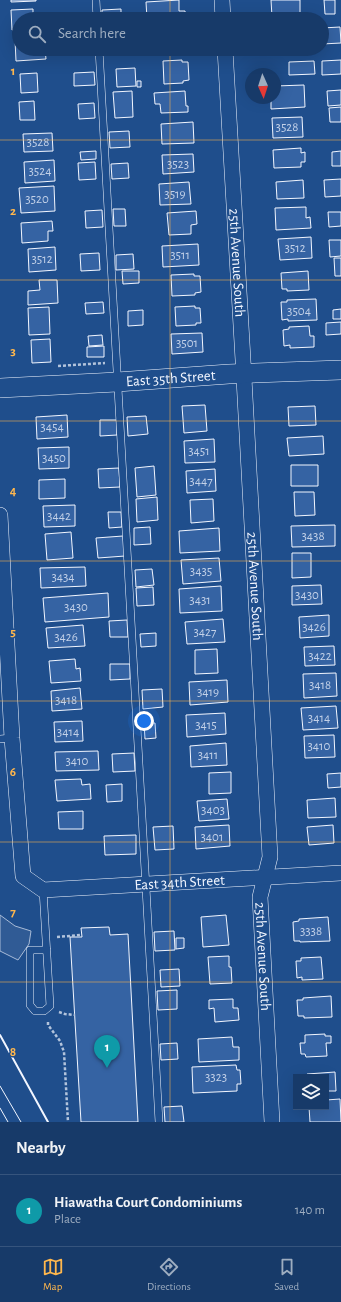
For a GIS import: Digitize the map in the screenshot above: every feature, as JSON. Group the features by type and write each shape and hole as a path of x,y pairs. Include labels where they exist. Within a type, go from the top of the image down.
{"street":[{"path":"222,0 223,12"},
{"name":"25th Avenue South","path":"225,56 270,857 260,897 272,1122"},
{"name":"East 35th Street","path":"0,388 341,370"},
{"path":"0,515 6,739 23,876 43,890"},
{"name":"East 34th Street","path":"43,890 341,873"}],"lane":[{"path":"96,0 97,12"},
{"path":"99,56 158,1122"},
{"path":"43,890 47,950 50,1006 44,1011 35,1011 30,1005 30,950 47,950"}],"path":[{"path":"56,937 82,935"},
{"path":"59,1012 75,1015"},
{"path":"48,1022 48,1026 60,1041 64,1052 68,1122"}],"shaded area":[{"path":"0,915 15,926 31,931 29,944 18,960 0,951"}],"building":[{"path":"11,0 36,0 36,1 11,2"},
{"path":"179,0 179,11 185,12 147,12 146,2"},
{"path":"271,0 300,0 300,12 272,12"},
{"path":"324,0 335,0 335,14 325,12"},
{"path":"33,9 33,12 12,12 12,30 11,10"},
{"path":"121,9 121,12 102,12 102,10"},
{"path":"340,27 341,43 329,44 329,28"},
{"path":"16,56 46,56 46,59 16,61"},
{"path":"182,60 182,62 188,62 189,80 183,81 183,83 164,84 163,61"},
{"path":"341,60 341,74 322,75 322,61"},
{"path":"314,61 315,74 289,75 289,62"},
{"path":"135,68 136,86 117,87 116,69"},
{"path":"94,72 95,85 74,86 74,73"},
{"path":"37,73 38,92 21,93 20,74"},
{"path":"137,81 141,81 141,87 137,87"},
{"path":"304,85 305,107 271,109 271,104 281,104 281,86"},
{"path":"341,90 341,105 328,106 327,91"},
{"path":"132,91 133,117 115,118 113,92"},
{"path":"185,91 188,112 161,113 160,104 155,104 154,93"},
{"path":"34,101 35,120 20,120 19,102"},
{"path":"94,103 95,118 79,119 78,104"},
{"path":"341,107 341,122 330,122 329,108"},
{"path":"302,117 303,137 273,138 272,118"},
{"path":"193,122 194,143 162,144 161,124"},
{"path":"129,131 130,147 110,148 109,132"},
{"path":"52,133 53,151 24,152 23,134"},
{"path":"301,148 301,153 305,152 305,162 301,162 301,167 274,168 273,150"},
{"path":"96,151 96,159 81,160 80,152"},
{"path":"341,151 341,166 332,166 332,152"},
{"path":"193,154 194,172 163,174 162,155"},
{"path":"54,160 55,181 25,183 24,162"},
{"path":"95,162 96,179 79,180 78,163"},
{"path":"128,163 129,178 112,179 111,164"},
{"path":"341,179 341,196 325,197 324,180"},
{"path":"303,180 304,198 277,199 276,182"},
{"path":"189,182 191,204 160,205 159,184"},
{"path":"54,186 55,211 21,213 19,188"},
{"path":"306,207 306,218 310,217 311,228 276,230 275,208"},
{"path":"113,209 125,209 126,226 114,226"},
{"path":"102,210 103,227 86,228 85,211"},
{"path":"196,211 197,224 191,225 191,234 169,235 167,213"},
{"path":"328,212 341,212 341,226 329,227"},
{"path":"52,221 53,231 48,231 48,241 22,243 21,223"},
{"path":"311,237 312,258 280,260 278,239"},
{"path":"329,240 341,240 341,256 330,257"},
{"path":"198,244 199,265 163,267 162,246"},
{"path":"55,247 56,270 29,272 28,249"},
{"path":"99,253 100,270 81,271 80,254"},
{"path":"133,254 134,269 116,270 116,255"},
{"path":"334,258 341,258 341,276 335,276"},
{"path":"122,271 139,271 139,283 123,284"},
{"path":"308,271 309,290 287,291 287,289 282,289 281,273"},
{"path":"194,274 194,276 200,276 201,292 195,293 195,295 172,296 171,275"},
{"path":"39,280 57,280 58,303 28,305 28,291 40,290"},
{"path":"316,299 317,320 282,320 281,302 287,302 287,300"},
{"path":"103,302 104,313 86,314 85,303"},
{"path":"195,306 195,308 200,308 201,323 196,323 196,325 176,326 175,307"},
{"path":"49,307 50,334 29,335 28,308"},
{"path":"341,309 341,319 333,319 333,310"},
{"path":"143,310 143,325 128,326 128,311"},
{"path":"341,322 341,334 326,335 326,323"},
{"path":"309,326 310,336 314,336 314,347 290,348 290,345 284,346 283,330 289,329 289,327"},
{"path":"202,333 203,352 172,354 171,334"},
{"path":"102,335 103,345 89,346 88,336"},
{"path":"50,339 51,362 32,363 31,340"},
{"path":"104,346 104,357 87,357 87,347"},
{"path":"205,405 207,431 184,433 182,406"},
{"path":"315,406 316,425 289,426 288,407"},
{"path":"67,415 68,437 37,439 36,417"},
{"path":"146,416 148,434 128,436 127,417"},
{"path":"100,420 117,420 117,435 100,436"},
{"path":"323,436 324,454 289,456 287,438"},
{"path":"214,439 215,462 185,463 184,441"},
{"path":"69,447 69,468 39,469 38,448"},
{"path":"291,465 318,465 318,486 291,486"},
{"path":"154,466 156,495 137,497 135,468"},
{"path":"119,468 120,487 99,488 98,469"},
{"path":"215,469 216,491 187,493 186,471"},
{"path":"65,479 65,498 39,499 39,480"},
{"path":"294,492 314,492 315,515 295,516"},
{"path":"157,497 158,520 137,522 136,499"},
{"path":"213,499 214,521 191,523 190,500"},
{"path":"75,505 75,526 44,527 43,506"},
{"path":"108,512 121,512 122,527 109,528"},
{"path":"335,525 335,546 292,547 291,526"},
{"path":"150,527 151,544 134,545 134,528"},
{"path":"219,528 220,551 180,553 179,531"},
{"path":"71,532 73,558 47,560 45,534"},
{"path":"123,536 125,556 98,558 96,538"},
{"path":"292,553 311,553 311,577 292,578"},
{"path":"219,558 221,581 183,584 181,560"},
{"path":"85,567 86,586 41,588 40,568"},
{"path":"152,569 154,585 136,587 135,570"},
{"path":"321,585 322,604 292,605 292,586"},
{"path":"221,586 222,611 180,613 179,589"},
{"path":"153,587 154,605 137,606 136,588"},
{"path":"108,593 109,617 45,622 43,598"},
{"path":"329,615 329,636 300,638 299,617"},
{"path":"223,619 225,642 187,644 185,622"},
{"path":"127,620 128,637 110,637 109,621"},
{"path":"83,625 85,646 48,648 46,628"},
{"path":"156,633 156,646 141,647 140,634"},
{"path":"334,646 335,665 305,666 304,647"},
{"path":"217,649 218,673 195,674 195,650"},
{"path":"75,659 76,669 80,668 81,681 51,683 49,661"},
{"path":"110,664 130,664 130,679 110,680"},
{"path":"336,673 337,696 304,698 303,674"},
{"path":"227,680 228,702 190,705 189,682"},
{"path":"80,688 82,709 52,711 51,691"},
{"path":"162,689 163,707 143,709 142,690"},
{"path":"336,706 338,728 303,730 301,708"},
{"path":"225,713 226,734 187,737 186,715"},
{"path":"82,721 83,741 55,742 54,722"},
{"path":"144,723 155,723 156,738 145,739"},
{"path":"334,735 335,757 305,758 304,736"},
{"path":"226,743 227,765 191,767 190,746"},
{"path":"98,751 99,770 56,771 55,752"},
{"path":"134,753 135,771 113,772 112,754"},
{"path":"231,772 231,793 209,794 209,773"},
{"path":"341,773 341,787 328,788 327,774"},
{"path":"81,779 82,785 90,784 91,799 57,801 55,780"},
{"path":"122,784 122,801 107,802 106,785"},
{"path":"335,798 336,817 308,818 307,800"},
{"path":"227,799 229,819 199,821 197,801"},
{"path":"83,811 83,829 59,829 58,812"},
{"path":"229,825 230,846 196,849 195,827"},
{"path":"333,825 334,843 309,845 307,827"},
{"path":"173,826 174,849 155,850 153,827"},
{"path":"136,835 136,854 105,855 104,836"},
{"path":"226,915 229,945 203,947 201,917"},
{"path":"328,917 330,941 294,941 293,922 299,921 299,919"},
{"path":"109,927 110,935 128,934 138,1122 81,1122 70,937 82,937 81,928"},
{"path":"174,931 175,950 155,951 154,932"},
{"path":"176,938 184,938 184,948 176,949"},
{"path":"229,956 229,967 231,967 232,983 210,984 208,957"},
{"path":"321,957 323,979 302,980 302,977 297,978 296,961 301,961 301,958"},
{"path":"179,969 180,986 161,987 160,970"},
{"path":"177,990 177,1009 158,1010 157,991"},
{"path":"331,996 332,1017 304,1018 304,1016 298,1016 297,1000 303,1000 303,998"},
{"path":"233,999 233,1008 238,1008 239,1020 215,1022 214,1008 209,1009 209,1000"},
{"path":"325,1034 325,1036 331,1036 331,1043 326,1043 327,1056 306,1057 305,1054 301,1054 300,1043 305,1043 305,1035"},
{"path":"232,1037 233,1047 239,1047 239,1060 199,1062 198,1039"},
{"path":"177,1043 178,1059 161,1060 160,1044"},
{"path":"236,1065 237,1070 240,1070 241,1084 237,1084 237,1091 193,1093 192,1067"},
{"path":"335,1072 336,1091 329,1091 329,1074 307,1074"},
{"path":"340,1099 341,1122 310,1122 309,1110 329,1110 329,1100"},
{"path":"182,1106 184,1122 165,1122 164,1107"}],"tram line":[{"path":"0,1086 21,1122"},
{"path":"0,1108 8,1122"}],"wall":[{"path":"0,1035 48,1122"}],"place":[{"name":"Hiawatha Court Condominiums","path":"107,1068"}]}
